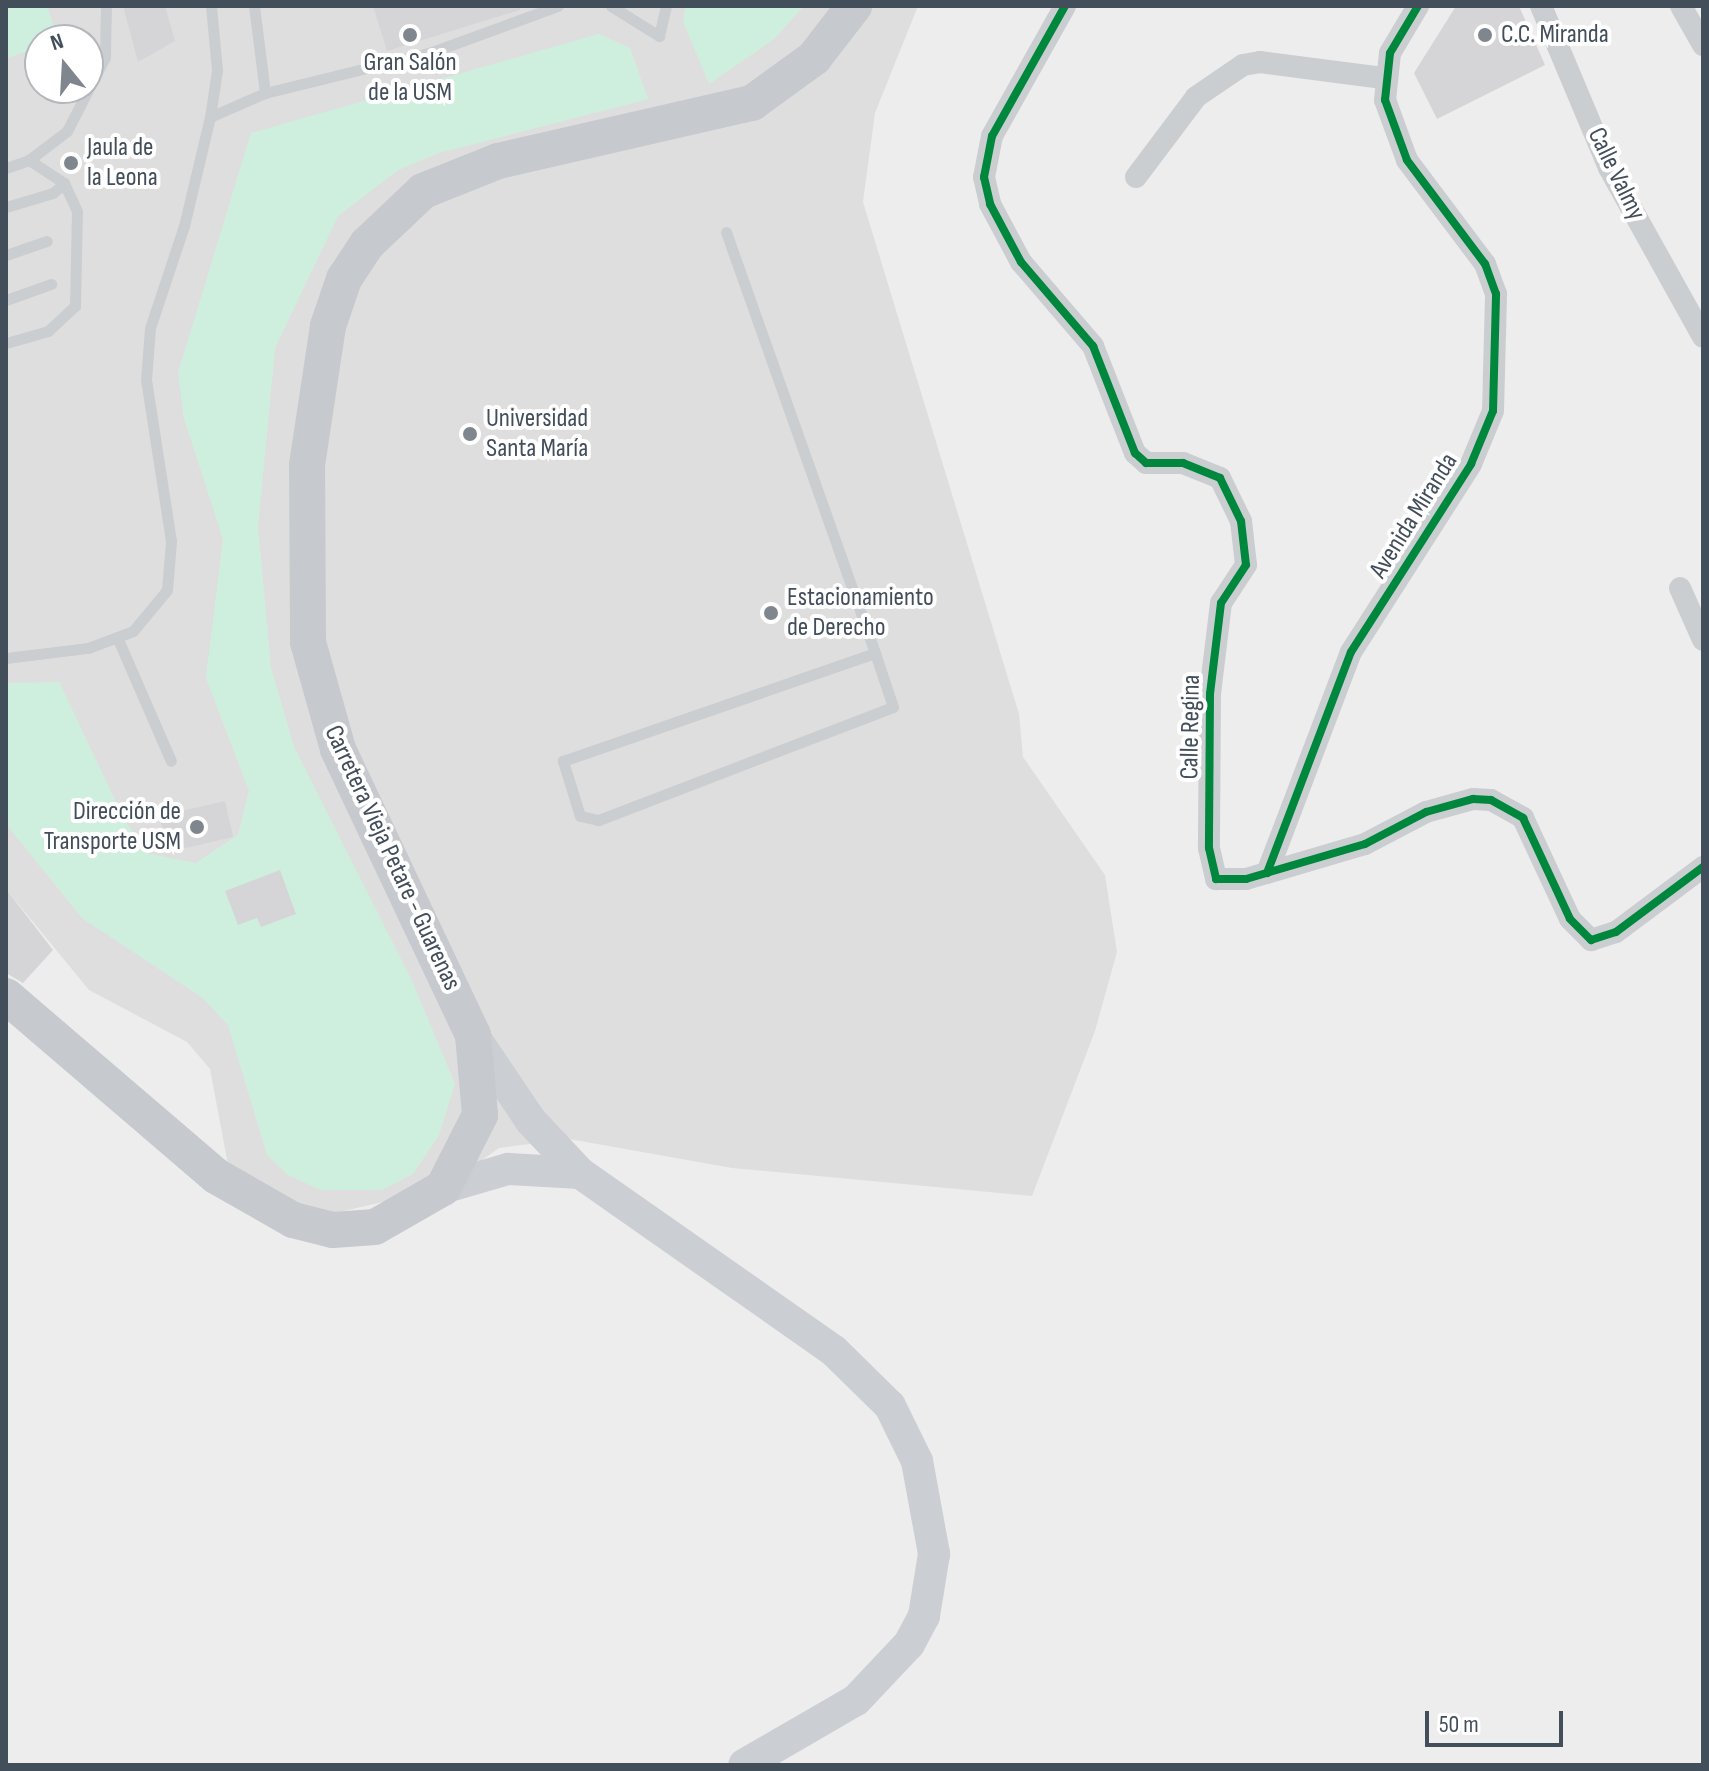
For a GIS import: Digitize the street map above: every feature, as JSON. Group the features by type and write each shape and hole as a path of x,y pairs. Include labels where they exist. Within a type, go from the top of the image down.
{"main road":[{"name":"Carretera Vieja Petare - Guarenas","path":"473,1035 338,749 308,642 307,465 318,371 344,279 387,221 423,191 498,161 752,103 814,58 854,6"},
{"path":"6,996 216,1176 293,1220 333,1230 375,1227 443,1188 508,1169 580,1173"},
{"path":"473,1035 531,1121 580,1173 834,1351 890,1406 925,1486 931,1584 909,1644 856,1700 744,1765"},
{"path":"443,1188 480,1115 473,1035"}],"street":[{"name":"Calle Regina","path":"1065,6 988,146 984,177 990,204 1035,283 1081,325 1135,453 1146,463 1201,468 1220,478 1232,496 1248,547 1215,629 1209,866 1216,879 1229,882 1267,873 1365,844 1448,804 1491,800 1523,818 1570,919 1579,933 1598,941 1703,867"},
{"path":"1136,177 1196,97 1243,65 1260,62 1383,78 1418,6"},
{"name":"Calle Valmy","path":"1541,6 1609,168 1703,337"},
{"path":"1681,6 1703,45"},
{"name":"Avenida Miranda","path":"1267,873 1351,652 1471,464 1493,411 1496,294 1485,264 1407,160 1383,78"},
{"path":"1680,588 1703,640"}],"lane":[{"path":"6,168 29,160 67,131 105,57 106,6"},
{"path":"6,658 88,648 133,631 167,590 171,541 146,380 150,328 184,226 210,117 217,70 211,6"},
{"path":"254,6 265,93"},
{"path":"210,117 265,93 432,52 558,6"},
{"path":"611,6 659,36 666,6"},
{"path":"6,343 48,331 75,306 77,211 64,183 29,160"},
{"path":"6,207 53,193 64,183"},
{"path":"726,232 875,653 893,707 598,820 580,816 563,761 875,653"},
{"path":"6,255 47,241"},
{"path":"6,300 51,284"},
{"path":"117,637 171,761"}],"shaded area":[{"name":"Universidad Santa María","path":"6,6 918,6 875,113 863,202 1019,714 1023,757 1105,875 1117,952 1095,1031 1032,1196 732,1168 569,1139 499,1148 443,1188 335,1213 298,1210 228,1165 210,1069 187,1042 89,990 6,889"}],"green space":[{"path":"6,6 47,6 53,24 24,24 24,52 6,58"},
{"path":"686,6 804,6 774,39 709,84 683,21"},
{"path":"599,34 630,48 648,99 439,153 398,170 338,216 275,348 258,527 271,668 294,747 412,981 455,1084 439,1135 413,1174 382,1190 321,1190 288,1175 267,1155 228,1025 203,998 82,918 6,824 6,683 59,682 125,821 149,854 196,863 238,835 249,791 206,678 223,539 184,418 178,373 251,133"}],"building":[{"path":"123,6 165,6 175,41 138,62"},
{"name":"Gran Salón de la USM","path":"373,6 520,6 520,10 387,51"},
{"name":"C.C. Miranda","path":"1456,6 1519,6 1545,65 1437,119 1414,73"},
{"name":"Dirección de Transporte USM","path":"225,801 233,837 168,852 160,816"},
{"path":"280,870 296,914 261,927 257,918 238,925 225,891"},
{"path":"6,889 53,950 23,983 6,973"}],"cycle path":[{"path":"1065,6 992,136 984,177 990,204 1021,262 1093,346 1135,453 1146,463 1183,463 1220,478 1241,521 1246,565 1221,603 1210,694 1209,848 1216,879 1246,879 1365,844 1426,812 1473,799 1491,800 1523,818 1570,919 1591,940 1616,932 1703,867"},
{"path":"1267,873 1351,652 1471,464 1493,411 1496,294 1485,264 1407,160 1385,100 1390,53 1418,6"}],"place":[{"name":"Gran Salón de la USM","path":"410,35"},
{"name":"C.C. Miranda","path":"1485,35"},
{"name":"Jaula de la Leona","path":"71,163"},
{"name":"Universidad Santa María","path":"470,434"},
{"name":"Estacionamiento de Derecho","path":"771,613"},
{"name":"Dirección de Transporte USM","path":"197,827"}]}
